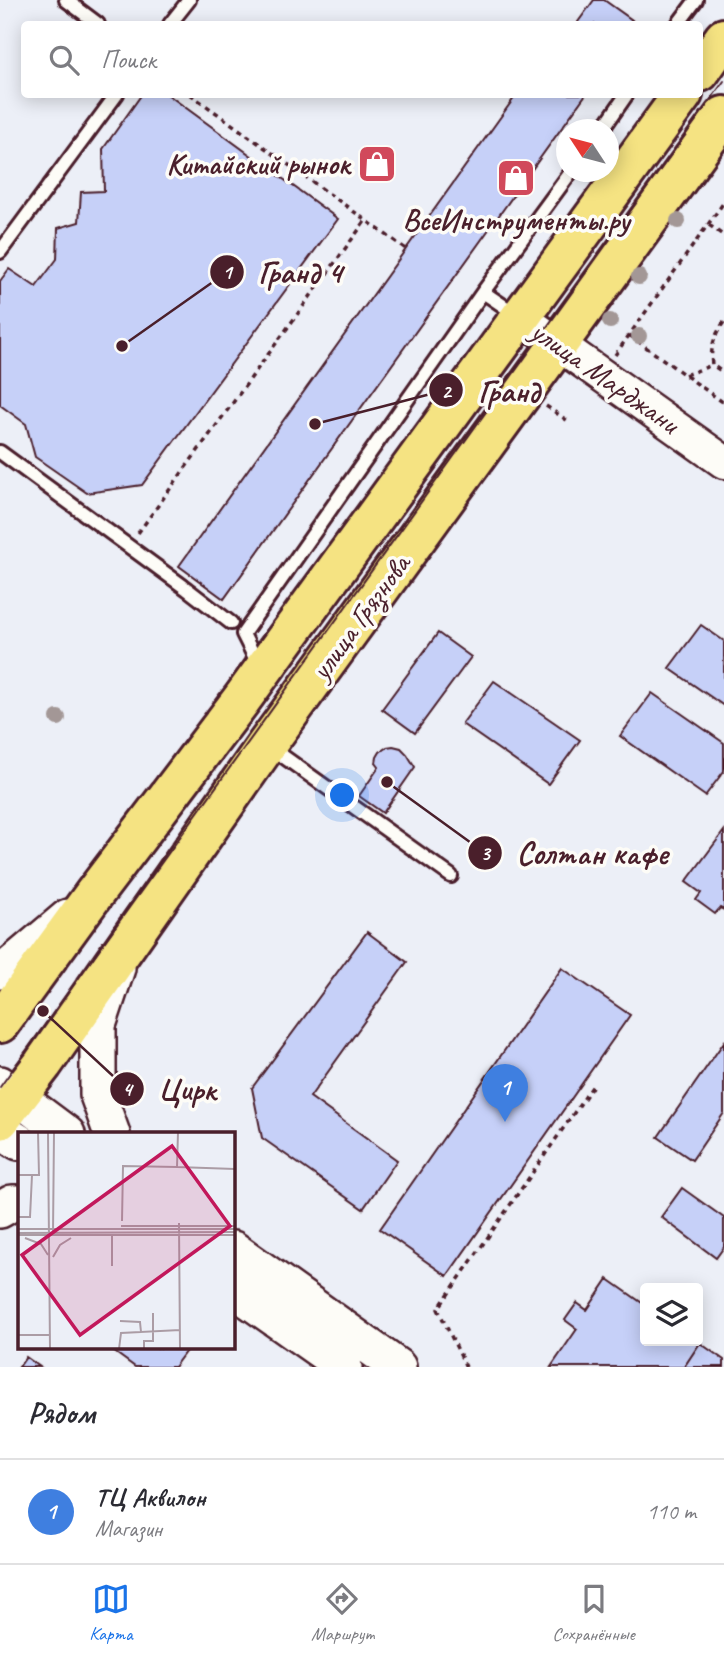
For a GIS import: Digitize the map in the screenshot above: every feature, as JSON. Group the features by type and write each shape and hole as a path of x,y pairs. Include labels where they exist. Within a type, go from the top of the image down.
{"main road":[{"path":"703,67 724,38"},
{"name":"улица Грязнова","path":"0,1023 262,672 680,98"},
{"name":"улица Грязнова","path":"6,1100 51,1052 267,744 724,116"},
{"path":"0,971 10,966 94,894"},
{"path":"111,1132 98,1096 98,1026 122,951"},
{"path":"6,1100 63,1132"},
{"path":"0,1130 18,1141"},
{"path":"0,1210 12,1203 18,1203"},
{"path":"234,1250 398,1367"},
{"path":"234,1290 344,1367"}],"street":[{"name":"улица Марджани","path":"520,317 724,462"}],"lane":[{"path":"66,0 94,21"},
{"path":"172,21 189,0"},
{"path":"680,21 696,0"},
{"path":"0,253 114,98"},
{"path":"610,119 624,98"},
{"path":"262,672 243,634 483,292 564,182"},
{"path":"483,292 520,317"},
{"path":"0,452 231,623"},
{"path":"267,744 451,876"}],"path":[{"path":"196,98 406,249"},
{"path":"610,363 724,202"},
{"path":"129,546 366,220"},
{"path":"708,224 724,236"},
{"path":"724,322 710,350 712,365 724,373"},
{"path":"629,335 724,403"},
{"path":"685,375 712,365"},
{"path":"546,406 568,421"},
{"path":"466,1367 438,1309 594,1084"}],"building":[{"path":"594,0 604,0 632,20 631,21 579,21"},
{"path":"139,98 172,98 338,219 142,485 87,493 35,457 26,424 0,405 0,281 9,269 36,287 57,259 58,228 79,222 81,192 104,191 103,149"},
{"path":"514,98 583,98 568,119 556,119 556,136 224,599 179,566"},
{"path":"701,625 724,641 724,706 669,668"},
{"path":"438,633 471,657 415,733 382,709"},
{"path":"494,681 580,740 548,784 462,724"},
{"path":"652,693 724,743 724,771 705,796 620,736"},
{"path":"393,746 401,748 415,767 383,813 359,796 379,767 376,763 380,752"},
{"path":"724,831 724,910 720,908 715,914 696,900 701,893 686,882"},
{"path":"367,932 407,962 310,1097 397,1160 363,1209 262,1138 252,1088"},
{"path":"562,968 630,1015 447,1276 380,1229"},
{"path":"724,1042 724,1113 692,1160 658,1137"},
{"path":"682,1188 724,1218 724,1247 716,1258 661,1217"},
{"path":"608,1279 640,1301 640,1346 698,1346 684,1367 551,1367 577,1329 565,1320 577,1303 587,1310"},
{"path":"703,1345 724,1360 724,1367 684,1367 698,1346"},
{"path":"112,1350 187,1350 174,1367 135,1367"},
{"path":"26,1357 40,1367 19,1367"}],"tram line":[{"path":"0,1087 724,81"}],"place":[{"name":"Китайский рынок","path":"377,164"},
{"name":"ВсеИнструменты.ру","path":"516,178"},
{"name":"Гранд 4","path":"122,346"},
{"name":"Гранд","path":"315,424"},
{"name":"Солтан кафе","path":"387,782"},
{"name":"Цирк","path":"43,1011"},
{"name":"ТЦ Аквилон","path":"505,1122"}]}
